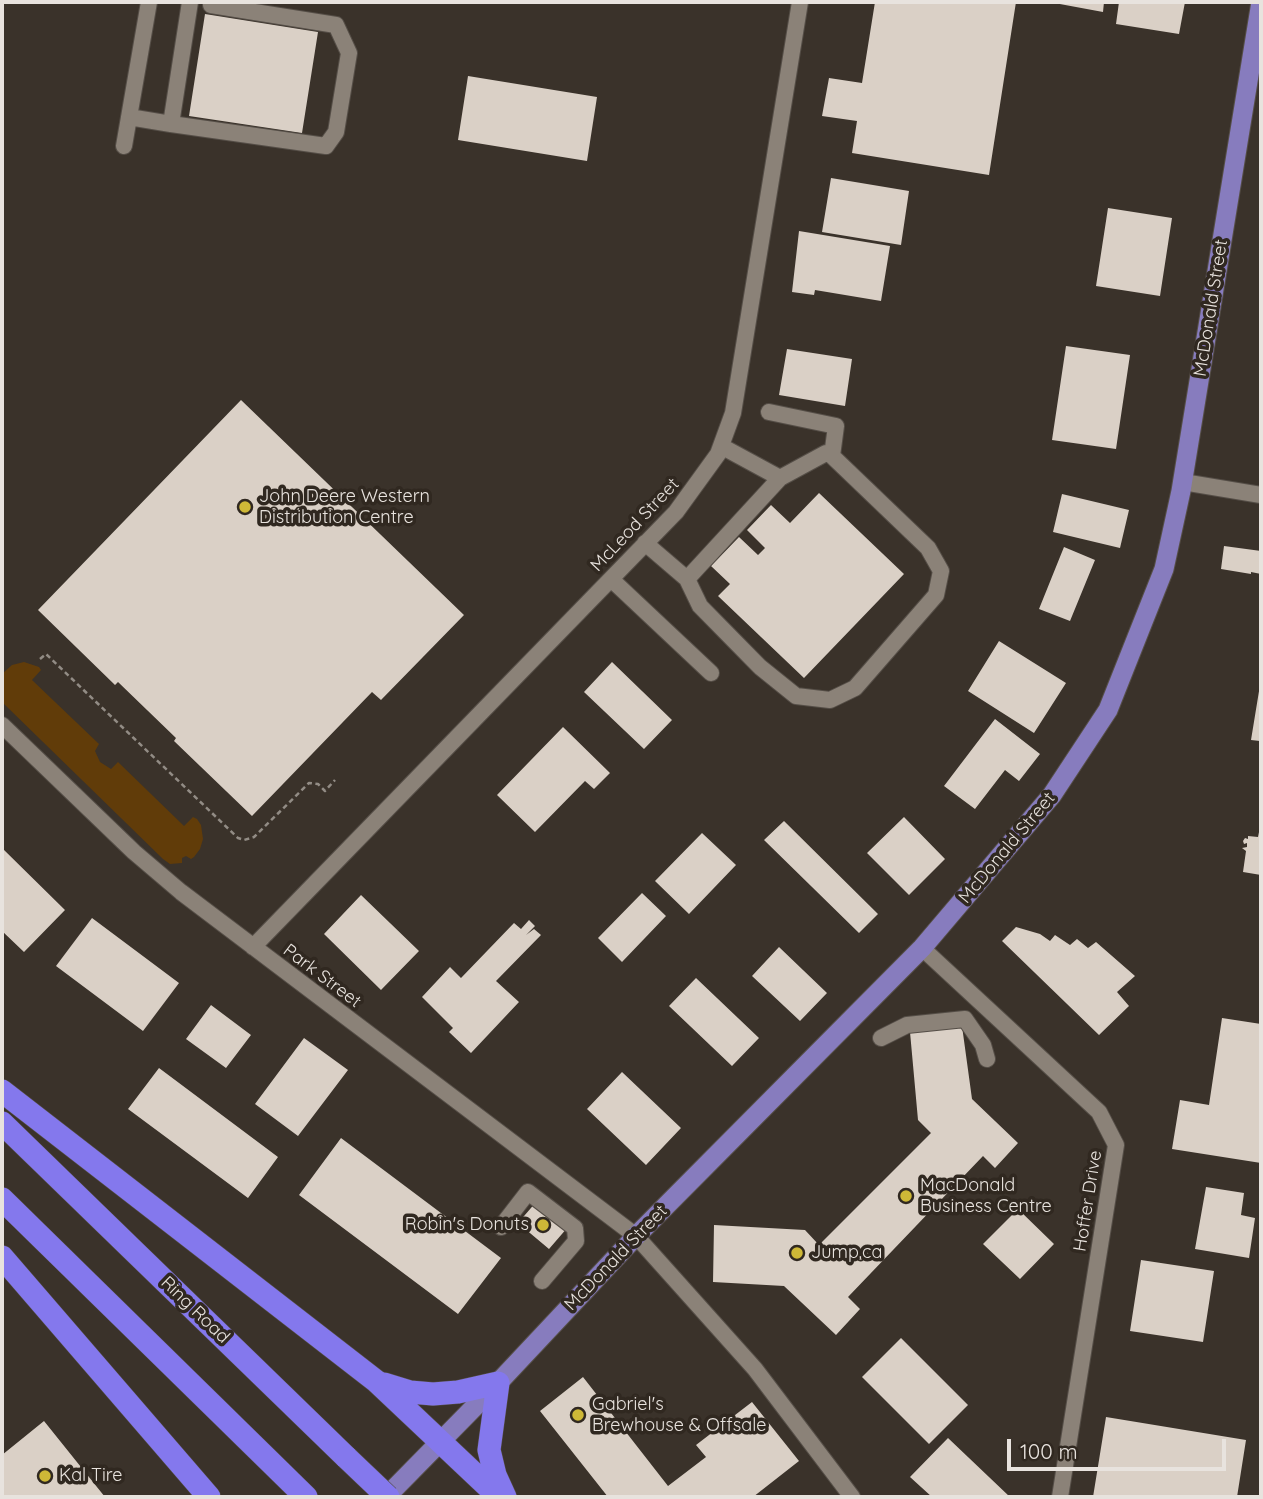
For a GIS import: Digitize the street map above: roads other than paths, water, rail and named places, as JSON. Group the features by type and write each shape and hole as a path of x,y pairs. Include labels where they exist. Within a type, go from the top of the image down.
{"highway":[{"path":"2,1091 376,1381 499,1497"},
{"name":"Ring Road","path":"2,1123 387,1497"},
{"path":"2,1199 306,1497"},
{"path":"2,1257 209,1497"},
{"path":"376,1381 410,1392 433,1394 458,1392 498,1383 489,1450 495,1475 505,1497"}],"main road":[{"name":"McDonald Street","path":"387,1497 636,1236 922,948 1052,795 1108,710 1164,569 1183,482 1261,2"}],"street":[{"path":"124,146 149,2"},
{"path":"171,124 190,2"},
{"name":"McLeod Street","path":"253,947 676,512 699,483 721,446 733,413 800,2"},
{"path":"129,117 326,146 336,132 349,53 336,25 208,3"},
{"path":"769,412 836,426 832,456"},
{"path":"721,446 780,478"},
{"path":"645,543 687,579 700,607 760,667 796,696 830,700 855,688 936,594 942,571 928,548 846,466 826,453 780,478 687,579"},
{"path":"1183,482 1261,495"},
{"path":"611,579 711,673"},
{"name":"Park Street","path":"2,725 134,852 253,947 636,1236"},
{"name":"Hoffer Drive","path":"922,948 1099,1112 1115,1145 1060,1497"},
{"path":"881,1038 907,1025 965,1019 983,1045 987,1059"},
{"path":"501,1227 528,1192 575,1228 576,1241 541,1281"},
{"path":"636,1236 754,1369 852,1497"}],"place":[{"name":"John Deere Western Distribution Centre","path":"245,507"},
{"name":"MacDonald Business Centre","path":"906,1196"},
{"name":"Robin's Donuts","path":"543,1225"},
{"name":"Jump.ca","path":"797,1253"},
{"name":"Gabriel's Brewhouse & Offsale","path":"578,1415"},
{"name":"Kal Tire","path":"45,1476"}]}
